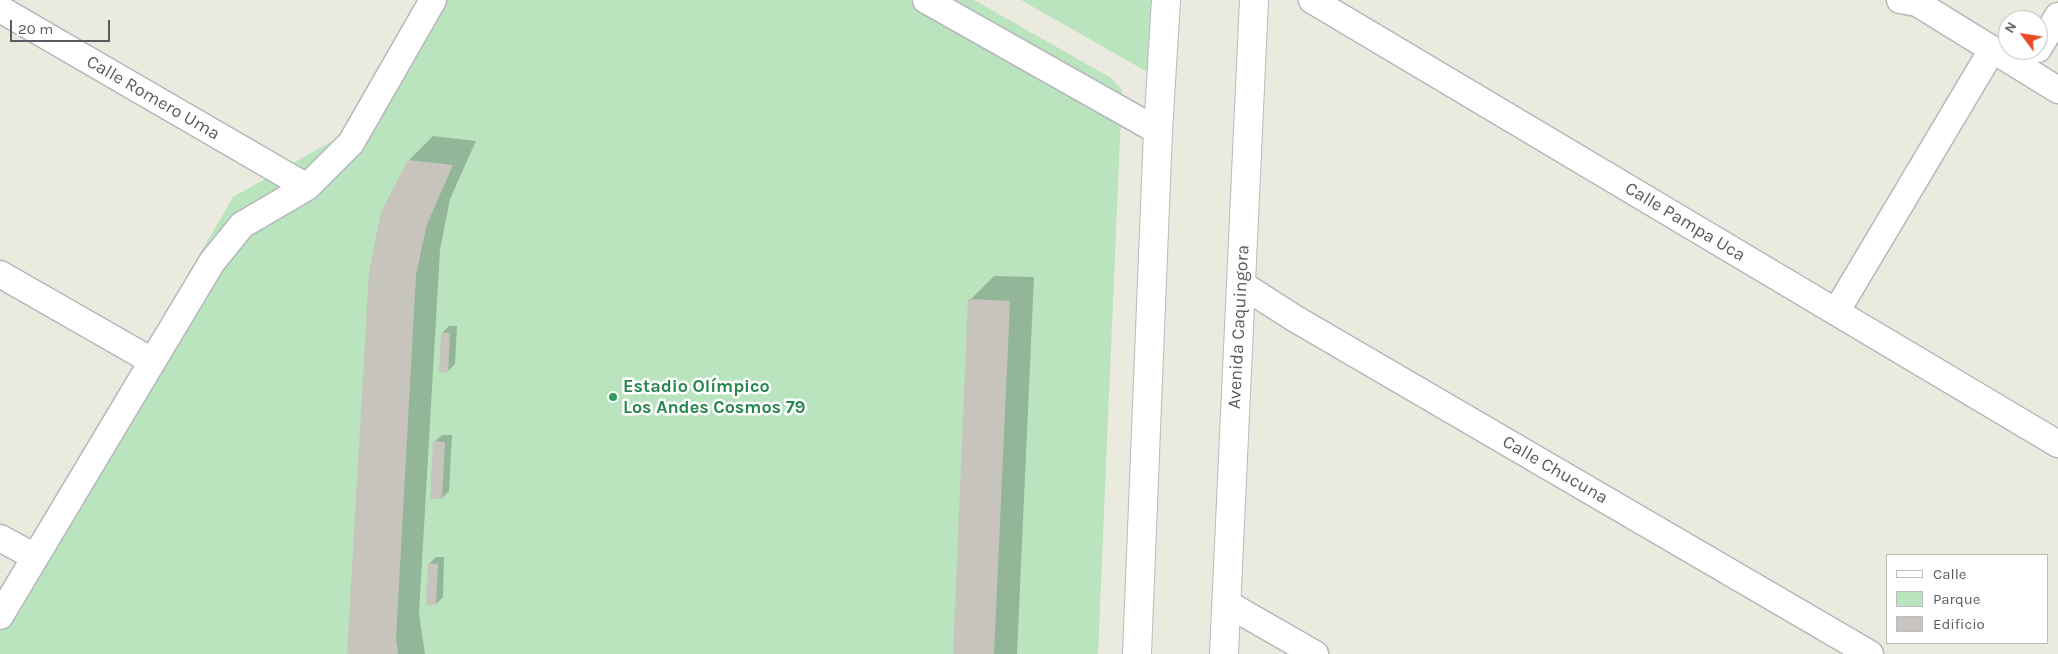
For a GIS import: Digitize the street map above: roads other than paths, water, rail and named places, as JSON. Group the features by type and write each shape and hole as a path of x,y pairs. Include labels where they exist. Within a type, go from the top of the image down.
{"street":[{"path":"0,616 212,262 242,225 306,187 351,143 433,0"},
{"path":"926,0 1158,131"},
{"path":"1137,654 1158,131 1166,0"},
{"name":"Avenida Caquingora","path":"1224,654 1254,0"},
{"name":"Calle Pampa Uca","path":"1312,0 2058,444"},
{"path":"1911,1 1992,50 1998,51"},
{"name":"Calle Romero Uma","path":"0,9 306,187"},
{"path":"2048,32 2058,16"},
{"path":"1836,312 1992,50"},
{"path":"2036,60 2058,90"},
{"path":"0,274 152,361"},
{"name":"Calle Chucuna","path":"1241,284 1303,323 1870,654"},
{"path":"0,538 35,557"},
{"path":"1226,603 1315,654"}],"place":[{"name":"Estadio Olímpico Los Andes Cosmos 79","path":"613,397"}]}
